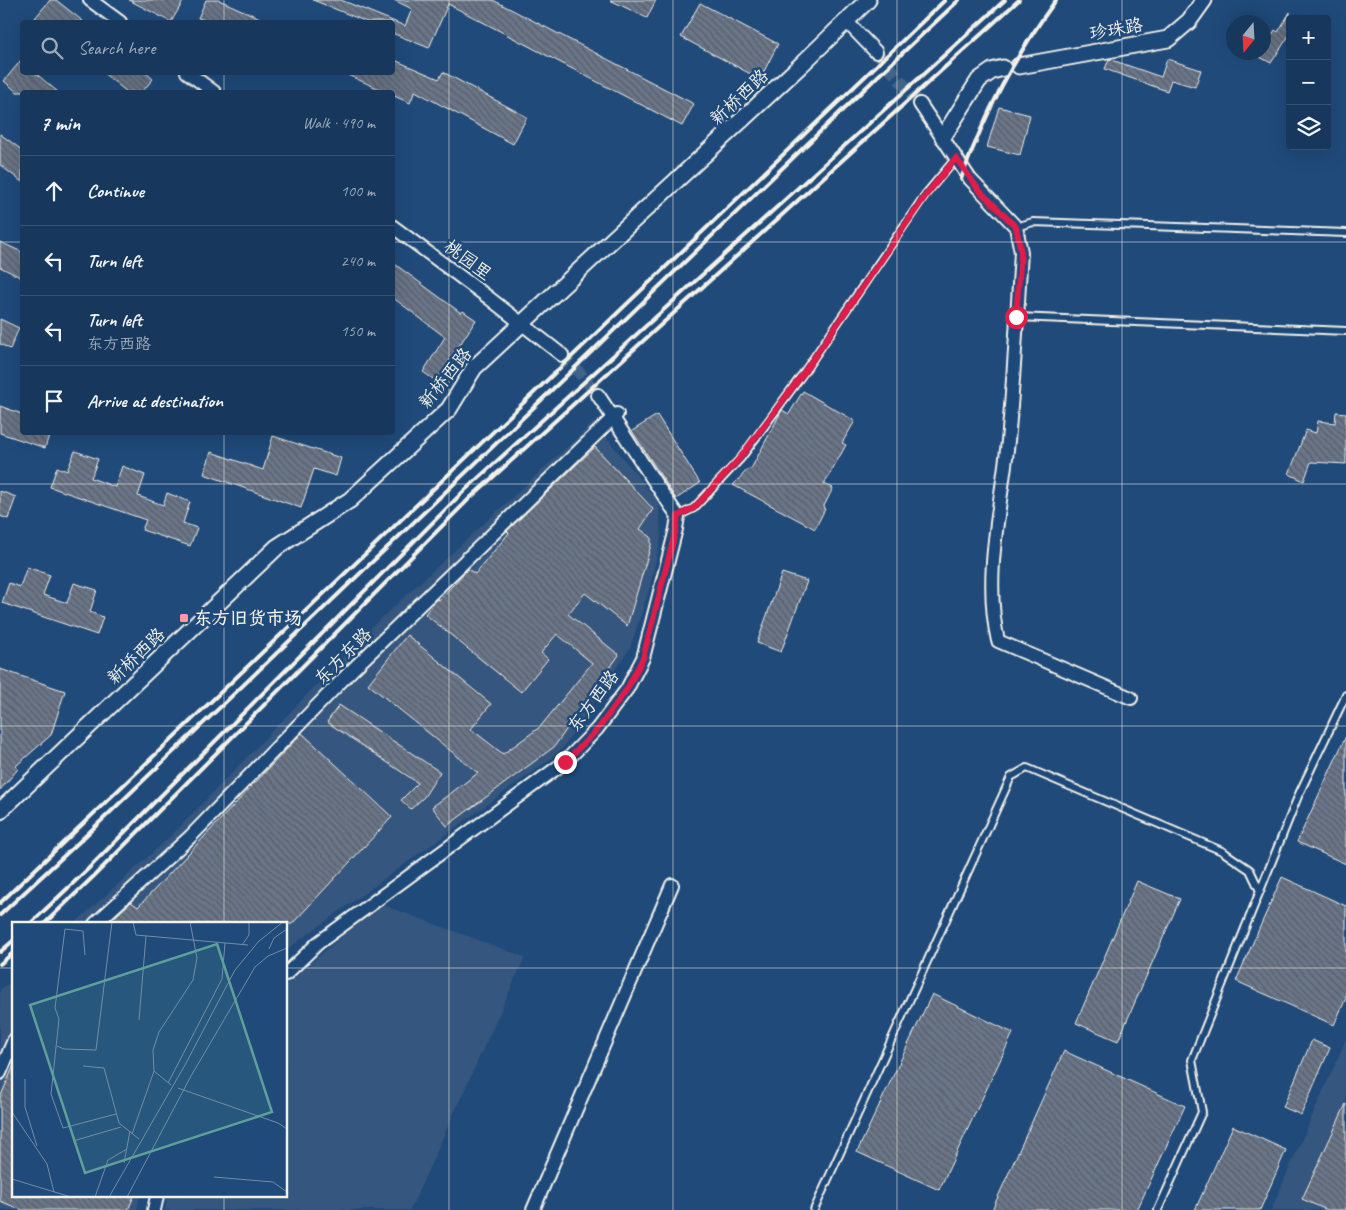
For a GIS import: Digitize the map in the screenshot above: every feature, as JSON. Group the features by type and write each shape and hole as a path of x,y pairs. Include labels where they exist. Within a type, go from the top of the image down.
{"street":[{"path":"90,0 117,20"},
{"name":"新桥西路","path":"0,811 278,547 350,500 449,409 474,368 868,0"},
{"name":"珍珠路","path":"1019,66 1168,39 1189,21 1204,0"},
{"path":"846,21 876,52"},
{"path":"943,137 979,80 992,71 1003,68"},
{"path":"191,75 211,90"},
{"path":"920,104 978,189 1016,227 1021,252 1008,440 993,567 993,618 998,641 1131,698"},
{"name":"桃园里","path":"395,228 522,323"},
{"path":"522,323 562,355"},
{"path":"598,395 615,416 653,481 678,516"},
{"name":"东方东路","path":"97,922 190,837 351,671 615,416"},
{"name":"东方西路","path":"288,972 318,943 565,762 598,729 627,689 643,658 678,516"},
{"path":"533,1210 672,885"},
{"path":"0,1073 12,1045"}],"lane":[{"path":"678,516 694,508 740,458 802,375 926,195 956,158"},
{"path":"1016,227 1033,222 1346,233"},
{"path":"1016,317 1346,330"},
{"path":"1158,1210 1202,1112 1192,1060 1299,794 1346,695"},
{"path":"814,1210 1011,777 1027,768 1222,851 1250,870 1260,890"}],"shaded area":[{"path":"594,422 659,503 661,538 649,590 630,648 560,752 288,949 288,922 76,922 172,835 374,625"},
{"path":"380,904 525,957 410,1210 165,1210 167,1198 288,1198 288,982"},
{"path":"12,981 12,1198 140,1198 137,1210 5,1210 0,1208 0,990"},
{"path":"1346,1039 1346,1210 1271,1210"}],"building":[{"path":"50,0 56,0 81,20 38,20 35,18"},
{"path":"129,0 184,0 172,20 167,20"},
{"path":"206,0 219,0 264,20 204,20 198,18"},
{"path":"313,0 341,0 390,20 362,20"},
{"path":"394,0 493,0 694,104 682,126 448,4 429,48 395,34 395,22 405,26 412,9"},
{"path":"610,0 656,0 647,18"},
{"path":"700,3 778,44 760,79 681,37"},
{"path":"1286,19 1286,40 1271,63 1265,60 1271,60 1271,37 1275,30 1278,32"},
{"path":"1109,59 1161,77 1167,59 1201,70 1195,87 1171,80 1167,91 1105,69"},
{"path":"395,60 439,79 443,72 527,117 513,144 415,91 410,103 395,96 395,90 382,90 348,75 395,75"},
{"path":"20,61 20,75 38,75 56,90 20,90 20,92 17,92 4,81"},
{"path":"106,75 148,75 153,79 144,90 124,90"},
{"path":"999,107 1030,115 1020,155 987,147"},
{"path":"0,134 20,149 20,180 0,165"},
{"path":"0,242 20,251 20,277 0,267"},
{"path":"395,264 461,313 463,311 476,320 436,381 423,372 445,337 395,299"},
{"path":"0,319 19,328 10,349 0,344"},
{"path":"803,391 855,421 842,443 846,445 824,484 833,488 815,529 733,485 749,468 751,469 782,410 789,414"},
{"path":"0,406 20,413 20,435 49,435 45,448 0,433"},
{"path":"1336,412 1346,413 1346,464 1311,462 1304,481 1289,474 1306,430 1316,433 1318,421 1335,423"},
{"path":"657,415 700,483 676,499 632,431"},
{"path":"273,436 341,458 336,476 314,469 301,508 204,474 211,452 263,470"},
{"path":"595,447 653,509 640,529 651,537 651,545 627,626 585,593 568,614 619,655 554,747 447,826 432,807 478,773 368,684 407,635 491,704 471,729 503,754 540,727 592,663 557,634 541,653 548,659 521,692 425,614 436,600 439,600 468,569 475,574 509,533 507,531"},
{"path":"75,451 98,459 91,478 115,487 122,466 145,475 138,496 163,505 167,493 190,502 183,523 197,528 190,546 142,530 146,520 50,487 57,467 67,471"},
{"path":"0,491 16,497 8,519 0,516"},
{"path":"27,567 50,575 43,595 67,603 74,583 97,590 90,612 103,617 97,635 2,603 9,583 20,587"},
{"path":"782,573 807,581 781,652 757,643"},
{"path":"0,669 65,691 51,735 16,766 18,769 0,790"},
{"path":"339,705 440,772 424,797 411,809 401,800 418,783 327,722"},
{"path":"302,733 392,817 292,924 288,924 288,922 109,922 131,902 138,907"},
{"path":"1346,736 1346,864 1297,842"},
{"path":"1282,877 1346,906 1346,998 1334,1025 1236,981"},
{"path":"1137,881 1180,899 1118,1041 1076,1023"},
{"path":"932,994 1013,1033 939,1190 857,1152"},
{"path":"1312,1040 1330,1048 1301,1115 1283,1107"},
{"path":"1064,1051 1185,1106 1137,1210 992,1210"},
{"path":"12,1070 12,1198 133,1198 128,1210 22,1210 0,1201 0,1098"},
{"path":"1346,1104 1346,1210 1327,1210 1302,1199"},
{"path":"1233,1126 1286,1150 1260,1210 1195,1210"}],"tunnel":[{"path":"876,52 920,104"},
{"path":"562,355 598,395"}],"railway":[{"path":"0,903 945,0"},
{"path":"0,915 79,842 959,0"},
{"path":"32,922 88,869 464,491 1005,0"},
{"path":"46,922 470,498 1019,0"},
{"path":"961,179 980,131 1002,86 1027,43 1056,0"},
{"path":"0,952 12,942"},
{"path":"0,964 12,954"}],"place":[{"name":"东方旧货市场","path":"184,618"}],"route":[{"path":"565,762 598,729 627,689 643,658 678,516 694,508 740,458 802,375 926,195 956,158 978,189 1016,227 1021,252 1016,317"}]}
